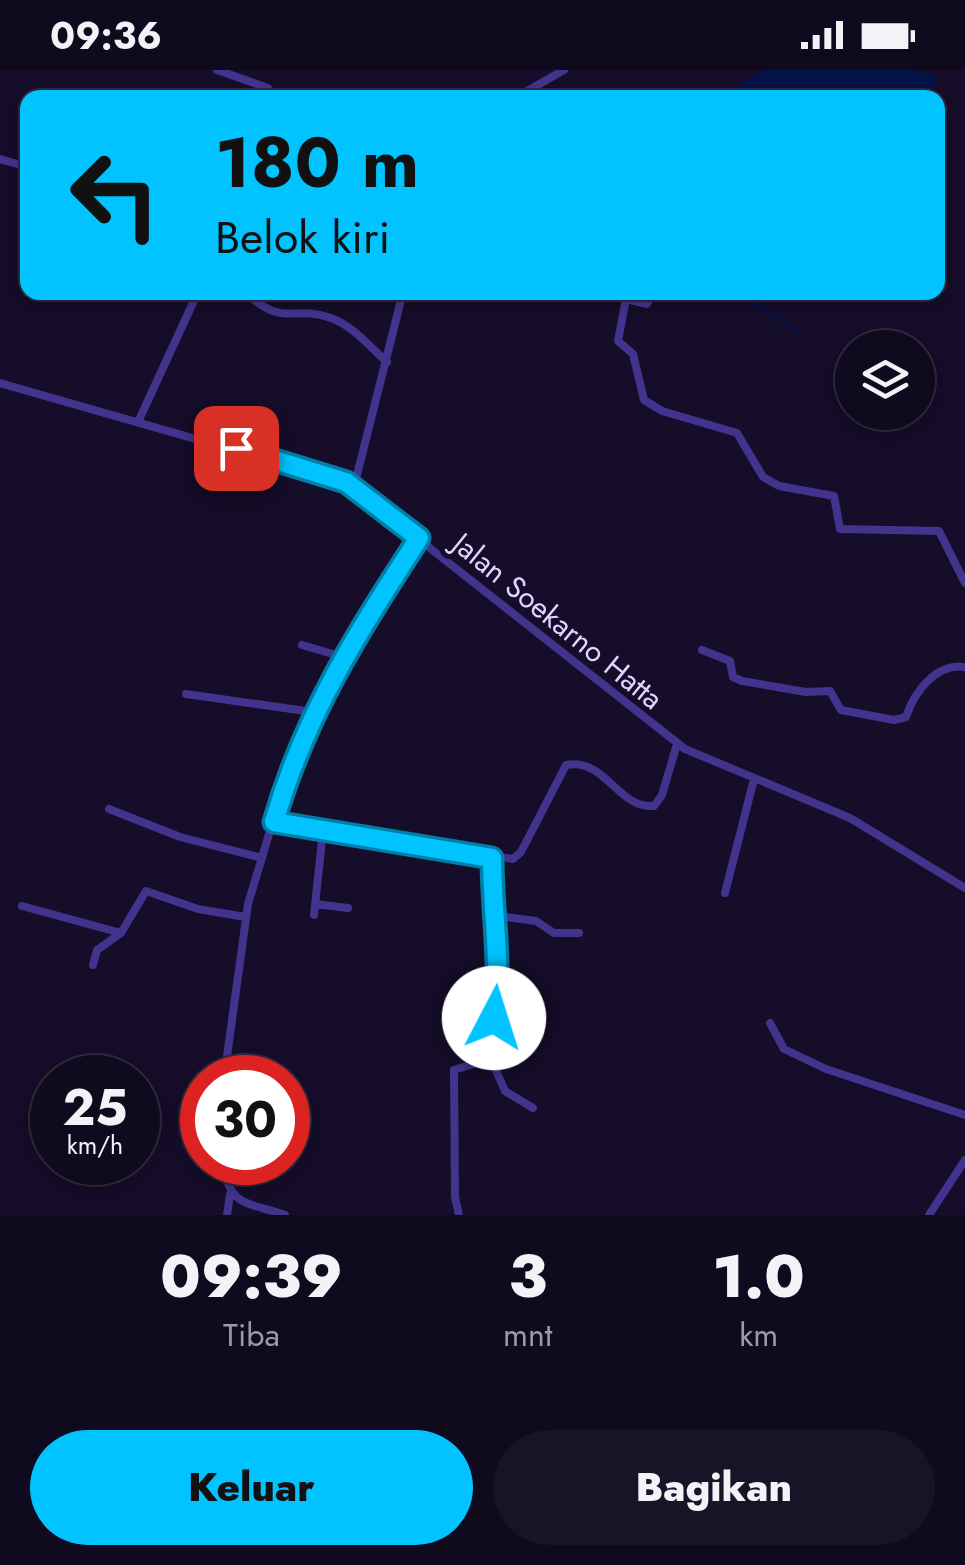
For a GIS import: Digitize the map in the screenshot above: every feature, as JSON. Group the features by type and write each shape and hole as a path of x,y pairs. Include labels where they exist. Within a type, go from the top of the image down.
{"street":[{"path":"217,70 269,90"},
{"path":"529,90 564,70"},
{"path":"138,422 194,300"},
{"path":"256,300 277,316 315,315 336,320 387,362"},
{"path":"354,487 401,300"},
{"path":"626,300 618,341 633,354 644,400 662,411 737,433 756,468 770,481 834,496 840,529 939,531 965,583"},
{"name":"Jalan Soekarno Hatta","path":"0,383 301,466 354,487 677,744 850,818 965,888"},
{"path":"227,1055 245,917 292,761 343,657 419,538"},
{"path":"302,645 343,657"},
{"path":"702,650 730,661 732,677 742,681 806,692 830,690 841,710 894,720 906,717 925,683 951,666 965,667"},
{"path":"186,694 313,712"},
{"path":"274,822 492,858 519,856 562,770 570,763 603,774 630,801 654,806 662,795 677,744"},
{"path":"725,893 754,779"},
{"path":"109,808 180,837 262,858"},
{"path":"322,832 314,909 348,908"},
{"path":"492,858 492,914 498,952 494,1014 483,1041 505,1091 534,1108"},
{"path":"93,965 96,952 121,933 146,892 245,917"},
{"path":"22,906 121,933"},
{"path":"492,914 536,921 554,933 579,933"},
{"path":"770,1023 784,1048 826,1069 965,1116"},
{"path":"459,1215 455,1197 454,1070 489,1058"},
{"path":"928,1215 965,1160"},
{"path":"228,1185 228,1215"},
{"path":"230,1194 242,1203 285,1215"}],"shaded area":[{"path":"766,70 912,70 937,78 930,90 730,90"}],"waterway":[{"path":"749,300 802,334"}],"route":[{"path":"236,448 346,482 419,538 313,712 292,761 274,822 492,858 492,914 498,952 494,1018"}]}
